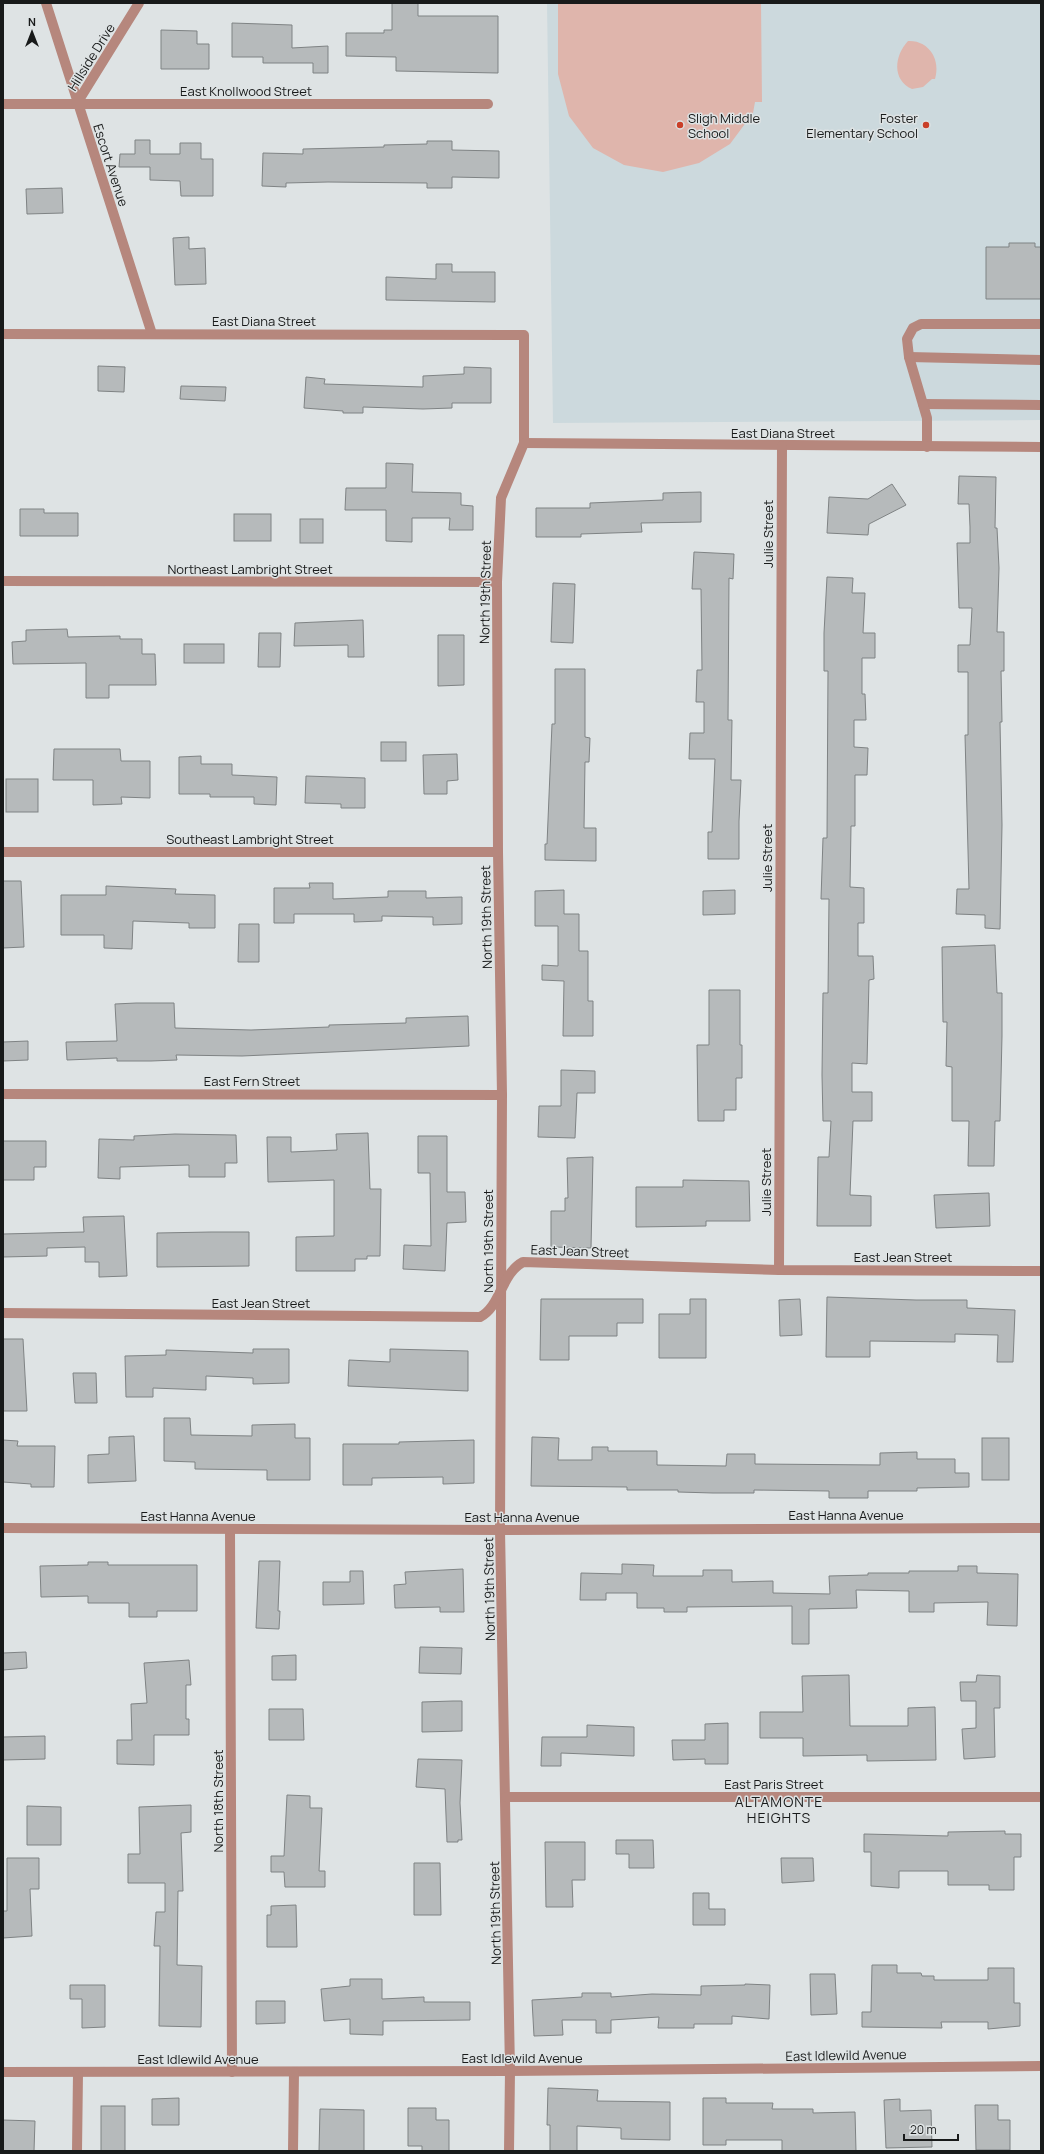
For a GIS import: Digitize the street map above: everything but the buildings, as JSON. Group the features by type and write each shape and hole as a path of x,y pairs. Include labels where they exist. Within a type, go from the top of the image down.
{"street":[{"name":"Escort Avenue","path":"46,3 152,334"},
{"name":"Hillside Drive","path":"77,103 139,3"},
{"name":"East Knollwood Street","path":"3,104 488,104"},
{"path":"927,447 927,418 909,358 907,339 913,328 921,324 1041,324"},
{"name":"East Diana Street","path":"3,334 524,335"},
{"name":"North 19th Street","path":"509,2151 510,2071 500,1530 502,1094 498,852 497,582 501,498 524,443 524,335"},
{"path":"909,358 1041,360"},
{"path":"923,404 1041,405"},
{"name":"East Diana Street","path":"524,443 1041,447"},
{"name":"Julie Street","path":"779,1270 782,446"},
{"name":"Northeast Lambright Street","path":"3,581 497,582"},
{"name":"Southeast Lambright Street","path":"3,852 498,852"},
{"name":"East Fern Street","path":"3,1094 502,1094"},
{"name":"East Jean Street","path":"3,1313 480,1317 489,1313 501,1288 514,1267 523,1262 779,1270 1041,1271"},
{"name":"East Hanna Avenue","path":"3,1528 500,1530 1041,1528"},
{"name":"North 18th Street","path":"230,1529 232,2072"},
{"name":"East Paris Street","path":"506,1797 1041,1797"},
{"name":"East Idlewild Avenue","path":"3,2072 510,2071 1041,2066"},
{"path":"293,2151 294,2072"},
{"path":"78,2073 78,2151"}],"shaded area":[{"name":"Foster Elementary School","path":"547,3 1041,3 1041,420 553,423"},
{"path":"558,3 761,3 762,102 755,102 753,113 730,144 699,163 663,172 624,165 593,148 569,116 558,74"},
{"path":"908,41 922,44 932,52 935,58 935,79 932,79 923,87 912,89 901,80 898,74 898,60 903,47"}],"place":[{"name":"Sligh Middle School","path":"680,125"},
{"name":"Foster Elementary School","path":"926,125"}],"district":[{"name":"ALTAMONTE HEIGHTS","path":"779,1810"}]}
